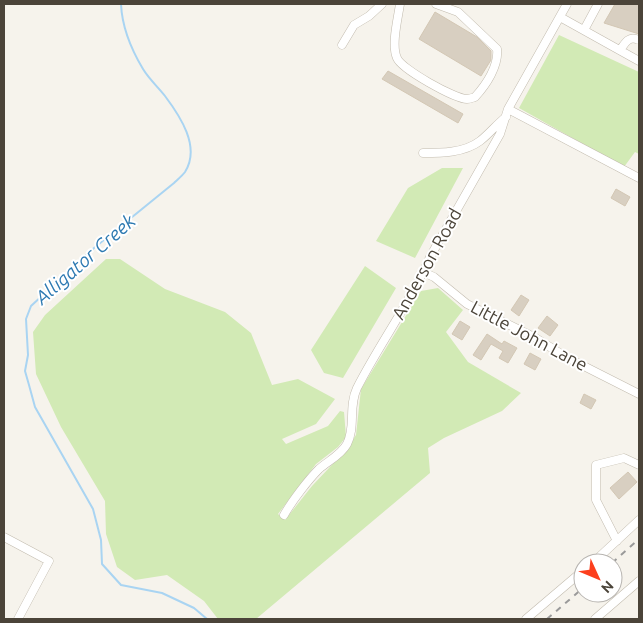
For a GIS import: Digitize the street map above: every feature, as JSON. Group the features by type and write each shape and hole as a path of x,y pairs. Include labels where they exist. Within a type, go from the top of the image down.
{"street":[{"path":"342,45 354,25 369,16 382,4"},
{"path":"400,4 395,47 397,59 401,65 415,75 450,93 465,99 475,97 495,67 497,49 458,12 436,4"},
{"name":"Anderson Road","path":"284,515 317,471 342,451 348,443 351,430 351,405 358,388 500,134 507,113 567,4"},
{"path":"584,30 598,4"},
{"path":"560,17 639,61"},
{"path":"620,50 628,39 636,39"},
{"path":"423,154 448,153 468,147 480,141 507,113 639,178"},
{"name":"Little John Lane","path":"424,272 434,277 467,304 534,337 566,357 639,394"},
{"path":"617,541 596,500 596,464 624,458 639,465"},
{"path":"604,553 639,520"},
{"path":"4,537 49,561 18,619"},
{"path":"526,619 573,579"},
{"path":"623,591 639,580"},
{"path":"595,619 610,603"}],"green space":[{"path":"559,35 639,72 639,154 635,152 624,167 519,108"},
{"path":"442,168 463,168 415,258 376,241 408,188"},
{"path":"106,259 120,259 165,289 225,312 251,333 272,385 298,379 335,399 316,424 282,439 286,444 328,426 340,411 344,412 346,437 338,447 316,464 278,514 285,520 312,486 345,451 356,435 361,389 421,291 438,288 463,310 446,332 468,362 521,393 502,411 444,438 428,448 430,473 256,619 218,619 204,601 167,575 135,580 117,567 106,534 105,501 61,427 36,374 33,332 45,315"},
{"path":"365,266 396,288 343,378 324,373 311,350"}],"building":[{"path":"615,4 639,4 639,34 604,23"},
{"path":"435,12 477,37 491,51 491,60 481,76 419,39"},
{"path":"388,71 463,114 458,123 382,79"},
{"path":"616,189 630,197 625,206 611,198"},
{"path":"521,295 529,300 519,316 511,310"},
{"path":"547,316 558,325 550,336 538,328"},
{"path":"460,321 470,327 462,340 452,334"},
{"path":"487,334 502,344 504,341 517,348 508,363 499,358 503,351 491,344 481,360 473,355"},
{"path":"530,353 541,359 535,370 524,364"},
{"path":"584,394 596,400 591,409 580,403"},
{"path":"628,472 637,482 619,499 610,488"}],"waterway":[{"name":"Alligator Creek","path":"121,4 125,29 135,54 145,73 165,96 187,132 191,152 189,162 185,172 174,183 94,248 31,306 26,319 28,355 25,371 35,407 93,509 101,540 102,564 121,585 162,593 194,608 207,619"}],"railway":[{"path":"623,553 639,539"},
{"path":"547,619 573,597"}]}
